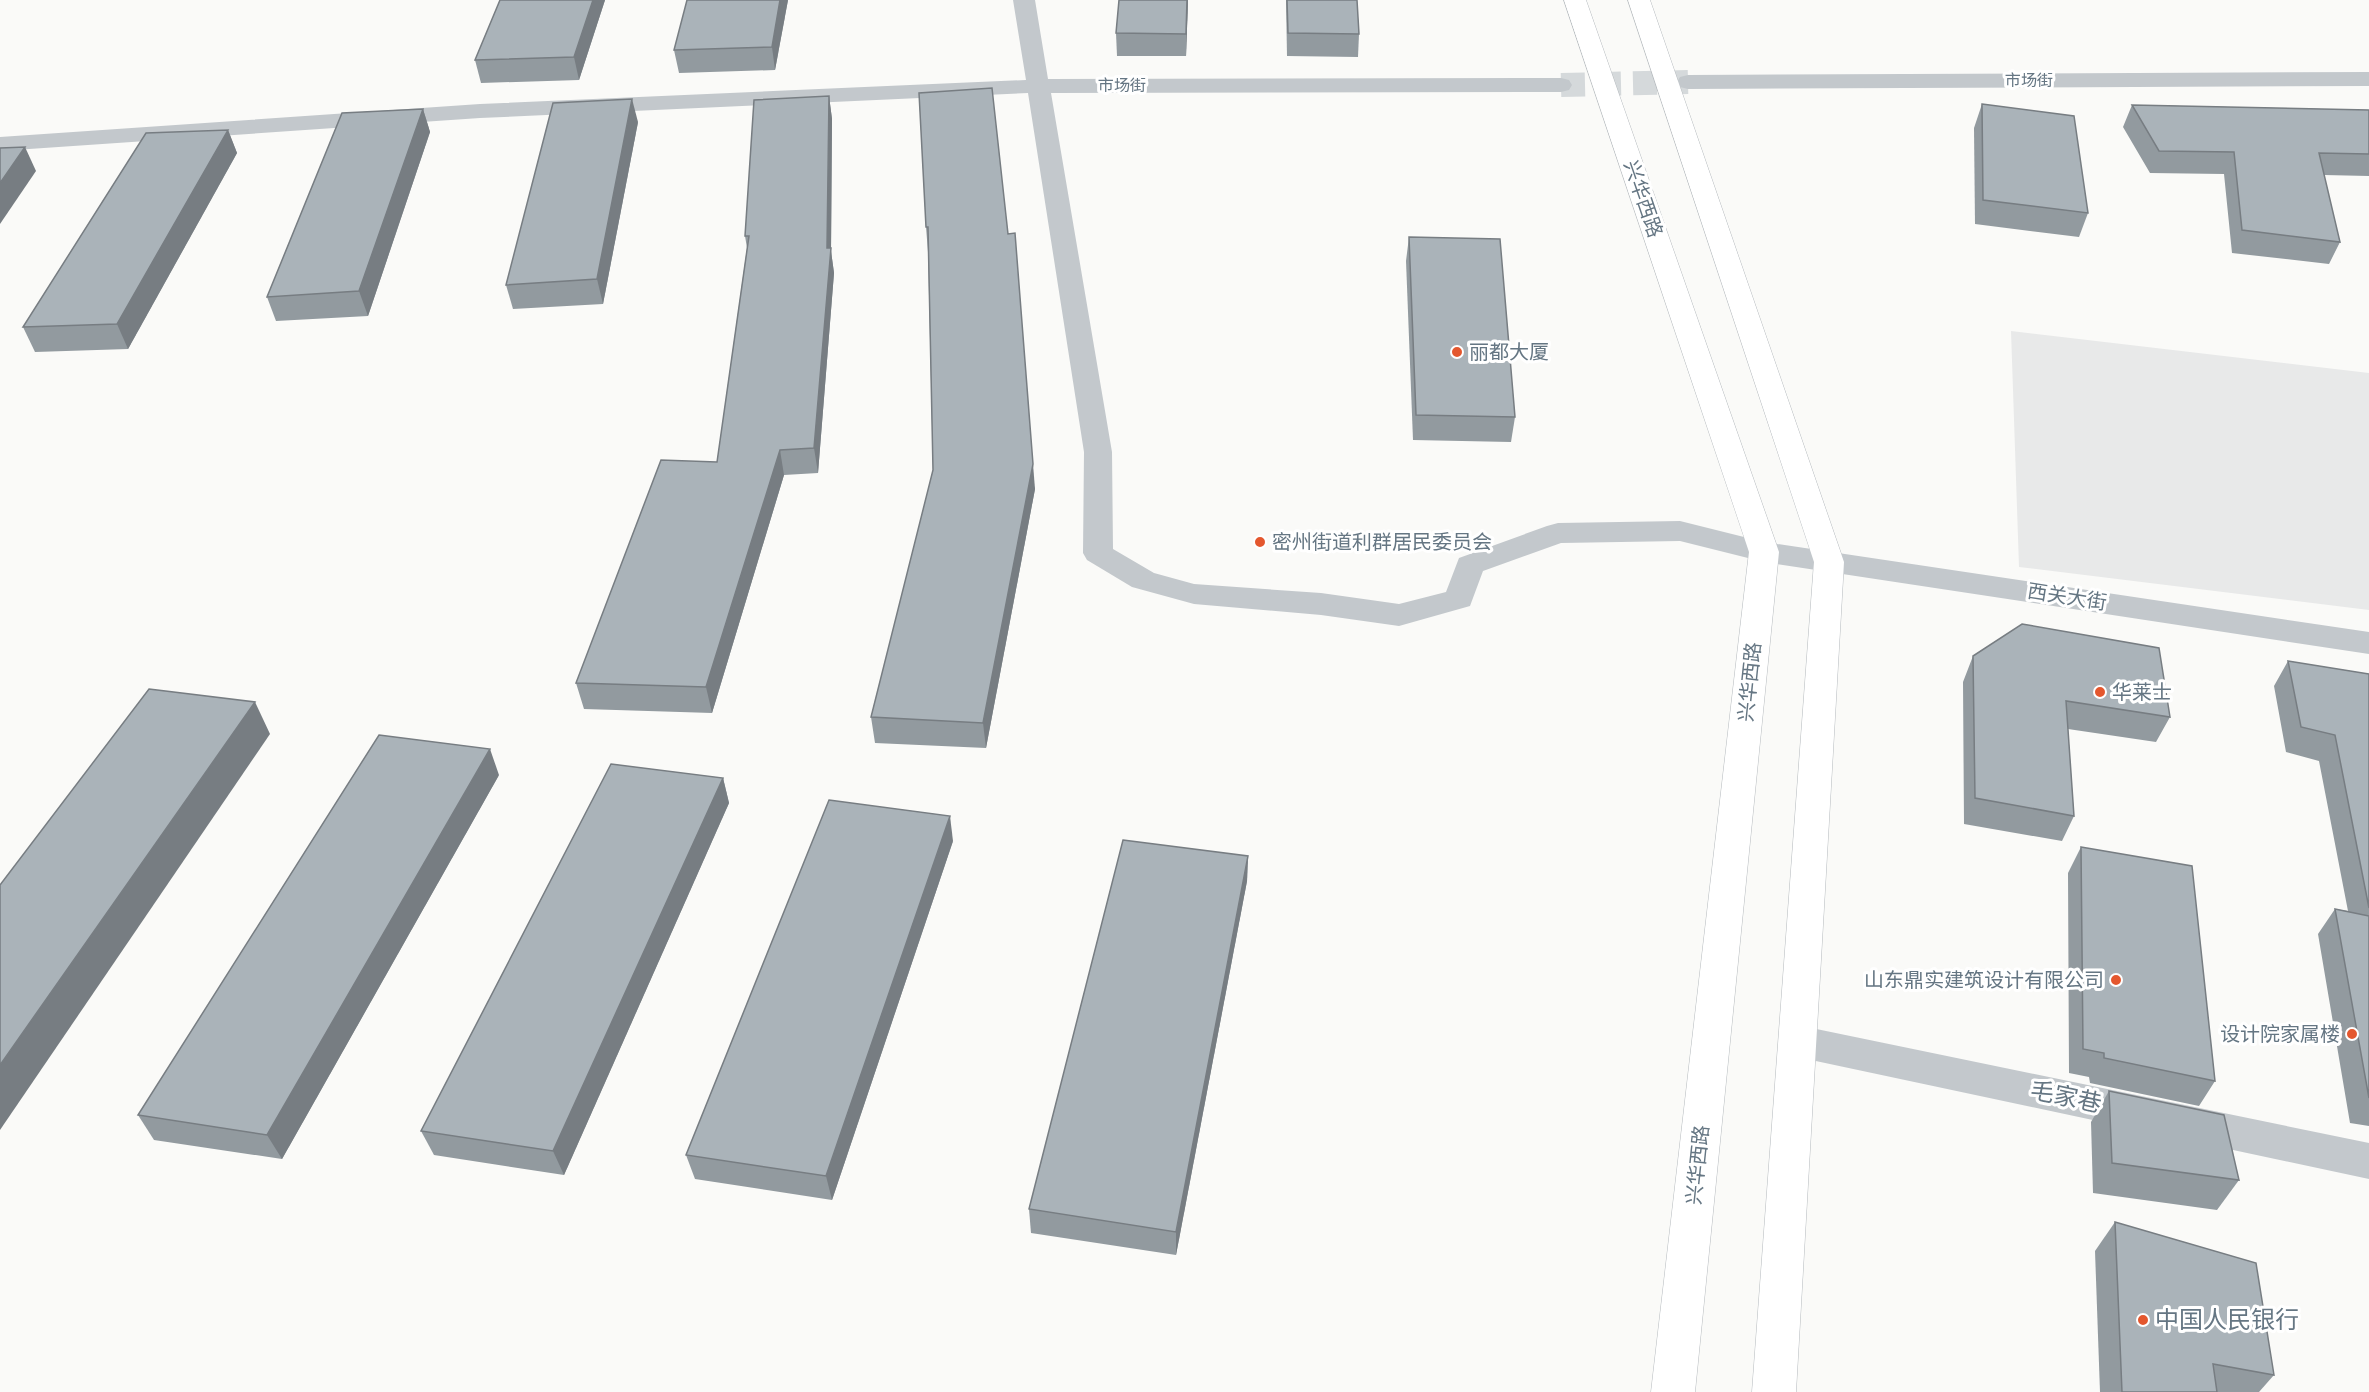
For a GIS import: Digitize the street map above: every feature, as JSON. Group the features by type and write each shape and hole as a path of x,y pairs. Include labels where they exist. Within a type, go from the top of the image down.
{"main road":[{"name":"兴华西路","path":"1575,0 1764,552 1673,1392"},
{"path":"1639,0 1829,562 1774,1392"}],"street":[{"path":"1024,0 1040,86"},
{"name":"市场街","path":"1688,82 2369,79"},
{"name":"市场街","path":"0,144 480,111 1040,86 1561,85"},
{"name":"西关大街","path":"1040,86 1098,452 1098,553 1143,580 1194,594 1321,604 1399,615 1459,599 1470,565 1558,533 1680,531 1764,552 2369,643"},
{"name":"毛家巷","path":"1797,1041 2369,1161"}],"shaded area":[{"path":"2011,331 2369,373 2369,610 2019,567"}],"building":[{"path":"500,0 593,0 574,57 475,60"},
{"path":"687,0 780,0 772,47 674,50"},
{"path":"1119,0 1187,0 1186,34 1116,33"},
{"path":"1287,0 1357,0 1359,34 1288,33"},
{"path":"992,88 1008,234 1015,233 1033,464 983,723 871,717 933,470 928,227 926,227 919,93"},
{"path":"829,96 827,248 831,248 814,448 780,450 706,687 576,683 661,460 717,462 749,236 745,236 754,100"},
{"path":"632,99 597,279 506,285 553,103"},
{"path":"1982,104 2074,116 2088,213 1983,200"},
{"path":"2132,105 2369,110 2369,154 2319,153 2340,242 2242,230 2234,152 2159,151"},
{"path":"423,109 359,291 267,297 342,113"},
{"path":"228,130 117,324 23,327 146,133"},
{"path":"25,147 0,183 0,148"},
{"name":"丽都大厦","path":"1409,237 1500,239 1515,417 1416,415"},
{"path":"2022,624 2159,648 2170,717 2066,701 2074,816 1975,798 1973,656"},
{"path":"2288,661 2369,674 2369,908 2335,735 2301,727"},
{"path":"149,689 255,702 0,1065 0,885"},
{"path":"379,735 490,749 267,1135 138,1115"},
{"path":"611,764 723,778 553,1151 421,1131"},
{"path":"829,800 950,816 826,1176 686,1155"},
{"path":"1123,840 1248,856 1176,1232 1029,1209"},
{"path":"2081,847 2192,866 2215,1081 2104,1058 2104,1053 2083,1049"},
{"path":"2335,909 2369,916 2369,1098"},
{"path":"2109,1091 2224,1115 2239,1180 2112,1163"},
{"path":"2115,1222 2256,1263 2274,1375 2213,1364 2217,1392 2122,1392"}],"tunnel":[{"path":"1561,85 1688,82"}],"place":[{"name":"丽都大厦","path":"1457,352"},
{"name":"密州街道利群居民委员会","path":"1260,542"},
{"name":"华莱士","path":"2100,692"},
{"name":"山东鼎实建筑设计有限公司","path":"2116,980"},
{"name":"设计院家属楼","path":"2352,1034"},
{"name":"中国人民银行","path":"2143,1320"}]}
